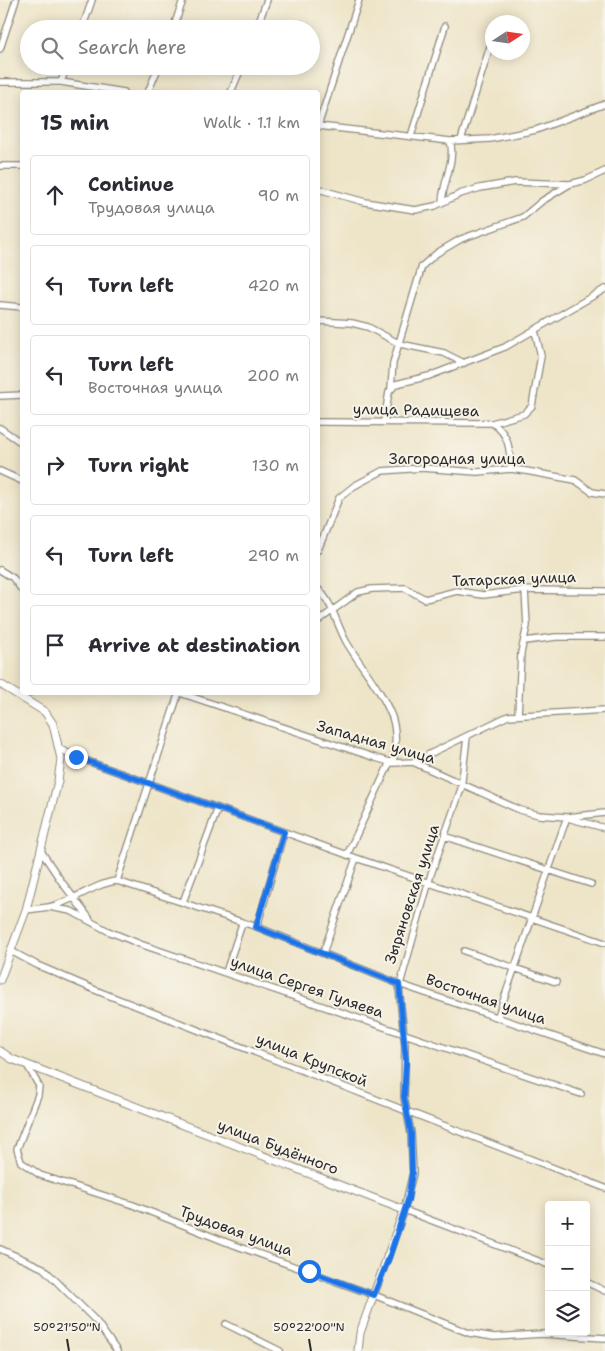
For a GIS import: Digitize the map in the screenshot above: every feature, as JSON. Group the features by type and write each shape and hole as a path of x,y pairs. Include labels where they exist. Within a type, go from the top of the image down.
{"street":[{"path":"0,49 16,0"},
{"path":"85,20 92,0"},
{"path":"176,20 183,0"},
{"path":"259,20 267,0"},
{"path":"320,120 359,0"},
{"path":"411,136 445,26"},
{"path":"461,140 486,60"},
{"path":"61,82 64,75"},
{"path":"149,90 155,75"},
{"path":"231,90 238,75"},
{"path":"0,82 61,82 111,90"},
{"path":"320,126 450,141 490,139 536,130 605,104"},
{"path":"442,202 443,187 451,156 450,141"},
{"path":"0,166 20,166"},
{"path":"320,190 365,202 415,210 435,206 480,188 499,184 531,182 570,184 586,180 605,171"},
{"path":"384,422 386,402 391,388 393,362 422,266 437,253 461,239 523,217 542,201 570,184"},
{"path":"391,388 396,384 429,376 505,347 535,332 605,290"},
{"path":"0,305 20,307"},
{"path":"320,321 352,323 368,327 400,344 444,353 464,363"},
{"path":"492,423 524,414 532,406 541,356 535,332"},
{"path":"0,396 20,395"},
{"name":"улица Радищева","path":"320,422 492,423 504,433 509,448 511,469"},
{"path":"0,428 20,442"},
{"name":"Загородная улица","path":"320,539 339,498 354,486 382,471 422,468 477,472 511,469 568,478 592,492 605,494"},
{"path":"0,472 20,480"},
{"path":"0,570 13,578 20,587"},
{"name":"Татарская улица","path":"320,620 358,592 372,589 405,588 425,599 457,591 483,595 525,590 605,591"},
{"path":"518,715 521,653 525,641 525,590"},
{"path":"320,591 326,598 347,643 373,680 392,717 396,741 391,762 347,855"},
{"path":"525,641 556,637 605,637"},
{"path":"0,684 20,694"},
{"path":"0,980 26,910 58,781 61,759 53,724 45,712 21,695"},
{"path":"49,907 75,899 98,887 117,881 177,695"},
{"name":"Западная улица","path":"184,695 391,762 413,762 520,810 539,815 567,818 605,828"},
{"path":"413,762 467,737 500,719 518,715 605,710"},
{"name":"Зыряновская улица","path":"358,1351 360,1334 389,1258 404,1210 412,1173 407,1111 404,1097 406,1062 399,984 429,883 462,783 467,737"},
{"path":"60,749 347,855 605,943"},
{"path":"183,902 218,808"},
{"name":"Западная улица","path":"567,818 605,813"},
{"path":"498,1016 567,818"},
{"path":"256,927 284,832"},
{"path":"444,836 591,884"},
{"path":"41,851 60,881 90,920"},
{"path":"323,953 356,858"},
{"name":"Восточная улица","path":"117,881 183,902 242,924 256,927 399,984 498,1016 605,1054"},
{"name":"улица Сергея Гуляева","path":"26,910 49,907 71,911 108,931 140,944 581,1094"},
{"path":"226,972 242,924"},
{"name":"улица Крупской","path":"11,951 36,965 100,992 605,1188"},
{"path":"464,951 556,982"},
{"name":"улица Будённого","path":"0,1051 27,1065 545,1264"},
{"name":"Трудовая улица","path":"27,1065 39,1086 17,1149 21,1162 40,1175 133,1205 226,1242 374,1295 469,1334 481,1336 542,1334 605,1338"},
{"path":"0,1249 43,1268 96,1321 117,1351"},
{"path":"590,1284 605,1291"},
{"path":"226,1324 280,1351"}],"route":[{"path":"76,757 284,832 256,927 399,984 399,1005 406,1062 404,1097 411,1133 412,1173 411,1190 408,1200 389,1258 374,1295 309,1271"}]}
